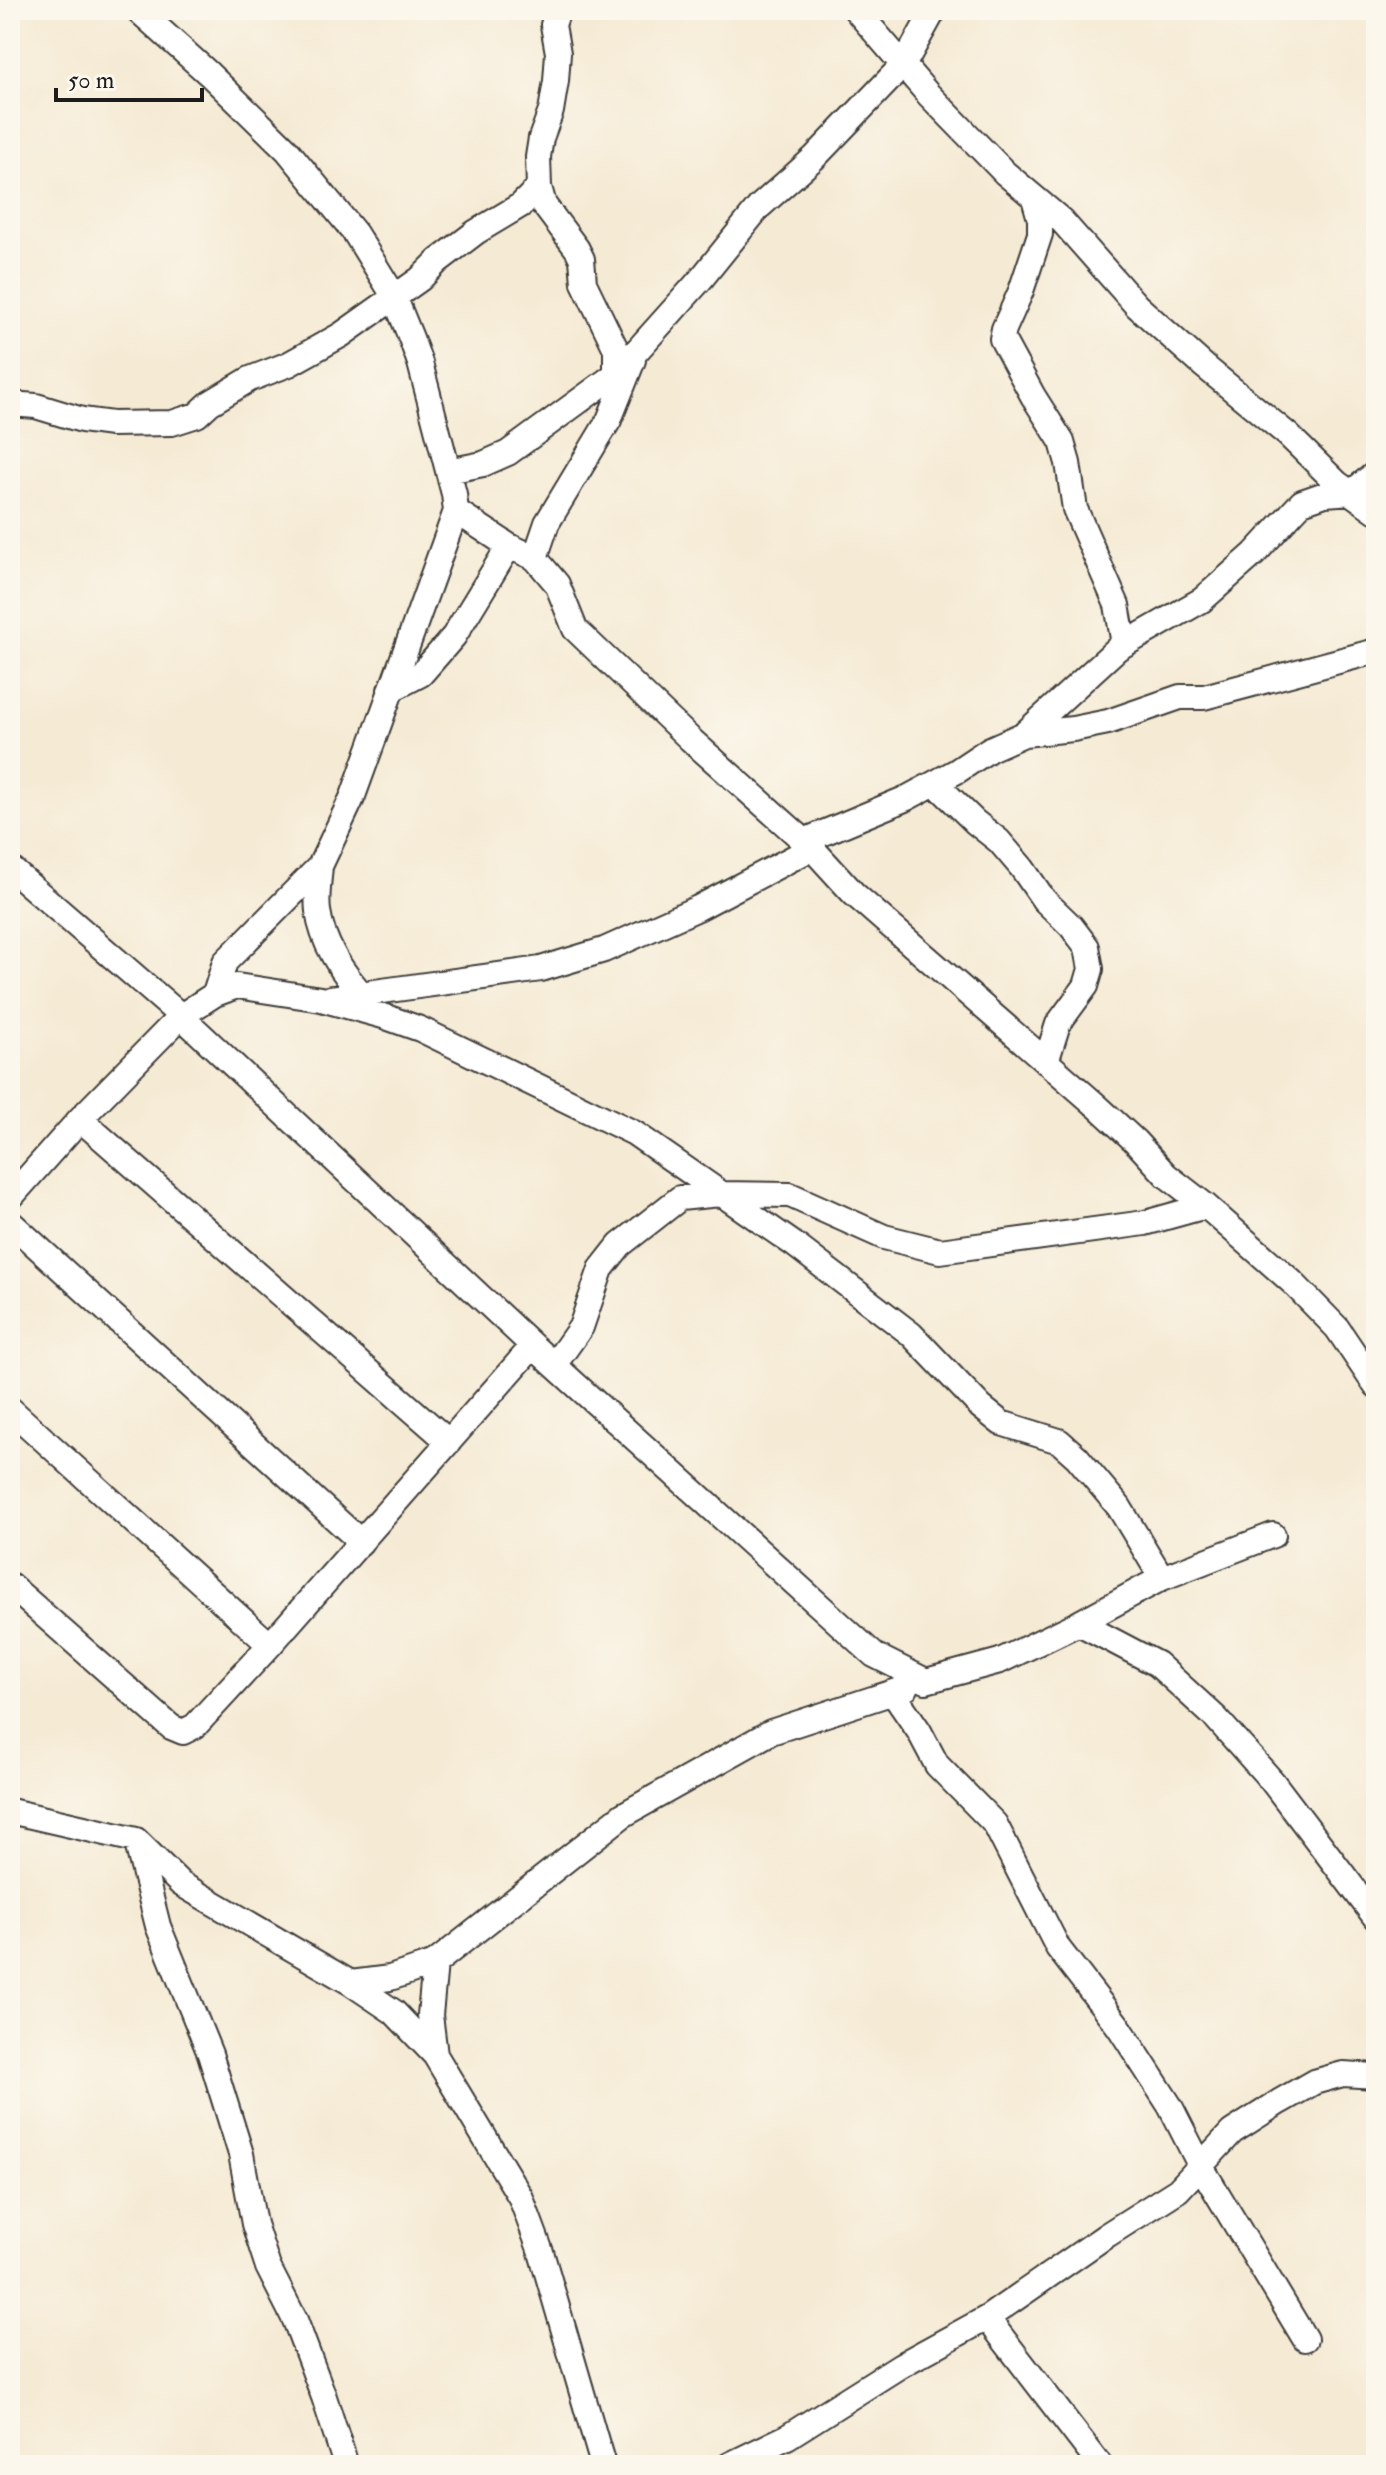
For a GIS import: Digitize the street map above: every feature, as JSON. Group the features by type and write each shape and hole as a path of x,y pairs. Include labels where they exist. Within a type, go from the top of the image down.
{"street":[{"path":"138,10 287,150 355,233 394,296 420,363 456,511 353,796 320,866 225,962 215,994"},
{"path":"558,10 553,25 558,53 556,81 551,111 541,138 539,187 544,205 577,249 584,270 584,283 616,349 616,374"},
{"path":"856,10 928,94 1005,173 1062,221 1137,306 1288,435 1337,483 1376,511"},
{"path":"448,471 483,464 508,453 616,374 701,279 759,207 814,158 904,64 934,10"},
{"path":"10,404 36,406 82,420 112,424 172,423 197,415 210,403 250,379 289,364 341,335 420,279 476,232 521,205 539,187"},
{"path":"1034,198 1040,219 1040,234 1002,339 1062,442 1075,509 1117,605 1124,644"},
{"path":"1040,234 1050,225 1062,221"},
{"path":"535,558 547,523 609,420 637,351"},
{"path":"1024,734 1124,644 1202,600 1254,554 1302,502 1325,494 1352,492 1376,473"},
{"path":"456,511 509,546 535,558 557,584 575,629 690,739 808,844 854,894 1135,1141 1166,1175 1292,1282 1337,1328 1376,1386"},
{"path":"390,690 421,674 454,636 509,546"},
{"path":"321,999 541,969 604,950 698,908 808,844 899,802 990,749 1024,734 1108,722 1180,697 1204,697 1376,651"},
{"path":"935,783 999,841 1044,900 1087,947 1091,969 1086,986 1058,1024 1046,1062"},
{"path":"320,866 318,911 330,948 346,977 383,1016"},
{"path":"10,868 181,1016 533,1346 874,1655 926,1681"},
{"path":"10,1198 80,1119 181,1016 215,994 237,986 321,999 383,1016 420,1029 634,1133 795,1245 911,1334 981,1407 1001,1423 1059,1441 1068,1449 1119,1507 1162,1578"},
{"path":"80,1119 449,1442"},
{"path":"554,1365 581,1327 601,1269 620,1245 680,1198 720,1194 790,1195 884,1237 940,1251 1145,1223 1206,1206"},
{"path":"10,1222 361,1542"},
{"path":"10,1585 171,1727 183,1732 195,1726 270,1645 533,1346"},
{"path":"10,1409 270,1645"},
{"path":"351,1983 390,1978 435,1963 623,1815 771,1732 926,1681 1000,1661 1162,1578 1273,1535"},
{"path":"1079,1623 1157,1664 1216,1718 1272,1781 1376,1918"},
{"path":"893,1693 937,1765 995,1824 1058,1948 1119,2027 1170,2106 1200,2165 1305,2339"},
{"path":"10,1811 136,1840 181,1884 351,1983 394,2012 435,2055 521,2198 541,2252 603,2465"},
{"path":"136,1840 158,1926 210,2054 241,2154 254,2224 268,2267 295,2320 346,2465"},
{"path":"435,1963 430,2015 435,2055"},
{"path":"729,2465 787,2437 901,2365 987,2318 1178,2190 1232,2132 1314,2082 1343,2074 1376,2076"},
{"path":"987,2318 1100,2465"}]}
